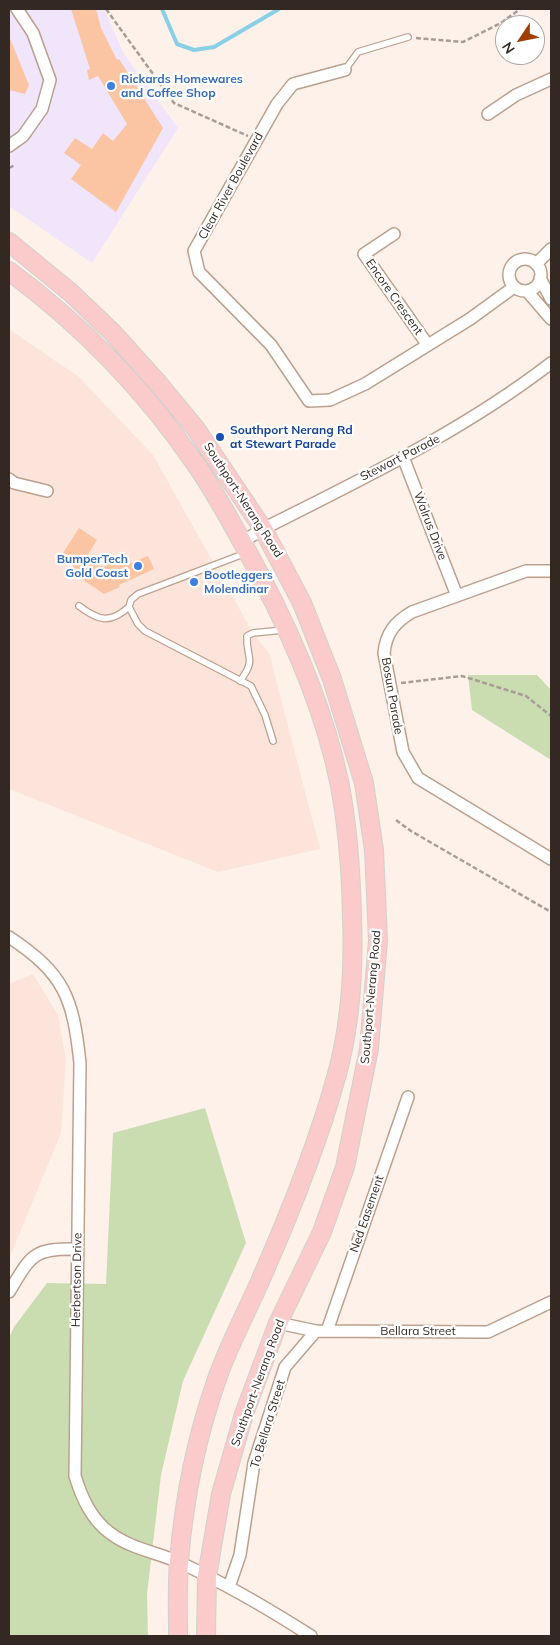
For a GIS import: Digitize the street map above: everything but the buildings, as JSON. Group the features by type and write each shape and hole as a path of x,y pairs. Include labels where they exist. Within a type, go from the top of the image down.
{"main road":[{"name":"Southport-Nerang Road","path":"9,242 70,292 112,332 158,382 196,429 263,529 298,594 320,646 364,783 374,850 378,940 369,1049 345,1167 322,1232 278,1323 244,1414 223,1486 207,1576 206,1636"},
{"name":"Southport-Nerang Road","path":"9,271 78,328 144,397 199,468 245,547 288,629 317,701 340,789 351,880 353,958 350,1000 338,1071 303,1178 219,1375 202,1430 189,1484 179,1562 178,1636"}],"street":[{"path":"9,146 23,136 42,109 50,80 33,33 17,9"},
{"name":"Clear River Boulevard","path":"345,70 293,84 277,104 233,185 194,251 199,272 271,345 309,401 330,400 365,384 426,344 470,319 514,287"},
{"path":"488,114 516,94 551,79"},
{"name":"Encore Crescent","path":"394,234 364,254 426,344"},
{"path":"536,264 551,249"},
{"path":"551,299 540,278 536,264 527,259 513,264 509,278 514,287 527,291 551,319"},
{"path":"527,291 536,286 540,278"},
{"name":"Stewart Parade","path":"245,547 263,529 437,440 502,400 551,363"},
{"name":"Walrus Drive","path":"403,457 457,596"},
{"path":"9,479 14,483 47,491"},
{"name":"Bosun Parade","path":"551,571 526,571 412,612 396,622 391,629 385,642 384,653 403,752 418,778 551,859"},
{"name":"Herbertson Drive","path":"9,937 28,949 54,973 68,1000 76,1029 80,1063 75,1467 80,1493 98,1522 128,1545 179,1562 229,1587 311,1636"},
{"name":"Ned Easement","path":"322,1331 408,1097"},
{"path":"9,1292 14,1278 38,1253 46,1250 78,1249"},
{"name":"Bellara Street","path":"278,1323 322,1331 488,1332 551,1302"},
{"name":"To Bellara Street","path":"229,1587 240,1555 254,1463 285,1367 322,1331"}],"lane":[{"path":"345,70 358,52 408,37"},
{"path":"79,606 91,615 104,620 120,616 129,607 131,600 138,594 245,547"},
{"path":"129,607 138,624 145,631 251,686 273,740"},
{"path":"240,681 248,670 251,659 247,636 253,633 288,629"}],"path":[{"path":"106,9 174,103 256,140"},
{"path":"408,37 463,42 500,23 520,9"},
{"path":"9,168 15,165"},
{"path":"390,685 462,676 526,696 551,716"},
{"path":"396,820 411,831 551,912"}],"shaded area":[{"path":"9,9 104,9 124,54 178,128 92,263 9,206"},
{"path":"9,329 79,377 153,455 253,633 269,653 320,849 218,872 9,789"},
{"path":"33,974 58,1015 66,1060 61,1133 9,1259 9,984"}],"green space":[{"path":"468,675 537,675 551,690 551,760 472,710"},
{"path":"205,1108 246,1243 183,1381 161,1475 147,1594 148,1636 9,1636 9,1338 14,1327 47,1283 106,1284 113,1133"}],"waterway":[{"path":"162,9 177,44 194,50 214,47 279,9"}],"place":[{"name":"Rickards Homewares and Coffee Shop","path":"111,86"},
{"name":"Southport Nerang Rd at Stewart Parade","path":"220,437"},
{"name":"BumperTech Gold Coast","path":"138,566"},
{"name":"Bootleggers Molendinar","path":"194,582"}]}
